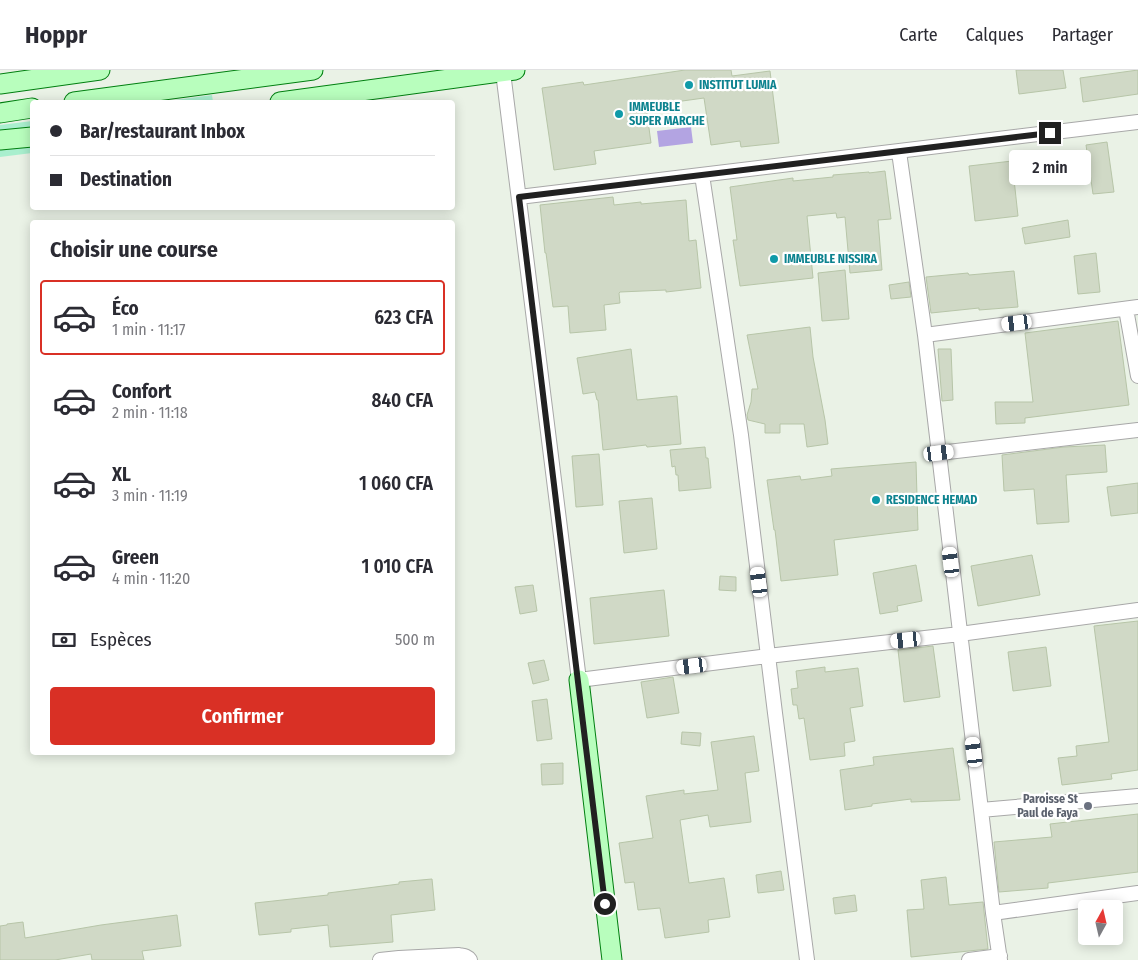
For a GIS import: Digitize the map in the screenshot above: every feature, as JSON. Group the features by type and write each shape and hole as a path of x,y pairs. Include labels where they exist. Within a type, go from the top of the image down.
{"main road":[{"path":"0,84 100,70"},
{"path":"89,100 313,70"},
{"path":"294,100 507,70"},
{"path":"0,113 30,108"},
{"path":"0,140 30,137"},
{"path":"579,680 612,960"}],"street":[{"path":"507,70 519,197 579,680 960,634 1138,610"},
{"path":"519,197 1138,122"},
{"path":"899,152 925,335 980,810 1000,958 969,960"},
{"path":"702,175 741,435 807,960"},
{"path":"925,335 1132,308 1138,376"},
{"path":"939,453 1138,430"},
{"path":"980,810 1138,796"},
{"path":"993,913 1138,894"},
{"path":"380,960 459,955 470,960"}],"green space":[{"path":"212,95 213,100 175,100"},
{"path":"30,121 30,153 0,157 0,125"}],"shaded area":[{"path":"691,127 693,143 659,147 657,131"}],"building":[{"path":"685,70 731,70 732,76 770,71 779,143 741,147 740,141 711,145 704,98 646,106 651,143 594,151 596,164 554,170 542,88 583,82 584,85"},
{"path":"1016,70 1063,70 1066,88 1019,94"},
{"path":"1138,70 1138,94 1083,102 1080,78"},
{"path":"1107,142 1114,192 1093,194 1086,145"},
{"path":"1012,161 1018,216 975,221 969,166"},
{"path":"885,171 891,219 878,220 882,270 850,273 845,217 837,218 836,213 807,216 813,278 740,286 733,240 737,240 730,187 793,178 793,181 833,177 833,175"},
{"path":"613,197 614,205 686,200 689,241 696,240 701,288 666,292 666,290 620,292 620,303 604,305 606,330 570,333 568,306 553,307 540,205"},
{"path":"1068,220 1070,237 1025,244 1022,228"},
{"path":"1096,253 1100,292 1078,294 1074,256"},
{"path":"845,270 849,319 822,321 818,273"},
{"path":"1014,271 1018,307 979,310 979,308 931,313 926,277"},
{"path":"909,282 911,297 891,299 889,285"},
{"path":"1118,321 1129,405 1025,418 1025,423 996,424 995,402 1033,402 1025,333"},
{"path":"810,327 813,357 828,444 807,447 804,424 780,424 780,433 765,433 765,424 748,420 747,415 752,389 758,389 747,335"},
{"path":"631,349 637,400 677,396 681,444 647,447 646,445 603,450 598,400 595,392 583,394 577,358"},
{"path":"938,349 951,349 953,400 942,401"},
{"path":"1105,445 1107,472 1066,475 1069,522 1037,524 1034,489 1004,491 1002,455 1064,447"},
{"path":"705,447 711,488 679,491 678,475 676,475 675,466 672,467 670,450"},
{"path":"599,454 603,505 576,507 572,456"},
{"path":"916,462 918,530 834,540 838,575 781,581 767,480 800,476 801,480 832,476 831,469"},
{"path":"1138,483 1138,513 1111,516 1107,487"},
{"path":"652,498 657,549 624,553 619,501"},
{"path":"1032,555 1040,595 978,606 971,566"},
{"path":"916,565 922,601 897,606 898,611 880,614 873,573"},
{"path":"720,576 736,577 736,591 719,590"},
{"path":"533,585 537,611 520,614 515,587"},
{"path":"664,590 669,636 594,644 590,598"},
{"path":"1138,621 1138,770 1111,774 1112,779 1062,785 1058,758 1077,756 1076,746 1109,742 1094,626"},
{"path":"933,646 940,697 904,702 898,650"},
{"path":"1046,647 1051,686 1013,691 1008,652"},
{"path":"544,660 549,680 533,684 528,663"},
{"path":"825,667 825,672 858,668 863,706 850,708 855,741 844,743 845,756 810,760 804,718 799,719 797,705 793,705 791,689 798,688 796,671"},
{"path":"673,677 679,713 647,718 641,682"},
{"path":"547,699 552,739 537,741 532,701"},
{"path":"682,732 701,733 700,746 681,744"},
{"path":"754,736 759,771 745,773 751,822 710,827 708,815 680,820 689,883 724,878 730,917 708,920 709,932 665,938 660,908 638,910 634,882 625,883 619,843 653,838 646,796 684,790 684,794 718,790 711,742"},
{"path":"953,748 960,800 911,802 911,799 845,810 840,770 874,765 873,757"},
{"path":"563,763 563,784 542,785 541,764"},
{"path":"1138,814 1138,872 1048,883 1048,888 999,892 994,842 1052,837 1050,824"},
{"path":"781,871 784,890 758,893 756,875"},
{"path":"946,877 949,905 983,902 988,949 911,957 907,910 924,909 921,880"},
{"path":"432,879 435,910 391,915 393,942 330,947 328,925 291,929 291,932 259,935 255,903 328,895 328,893 399,884 399,882"},
{"path":"855,895 857,911 835,914 833,898"},
{"path":"177,915 181,946 142,951 144,960 92,960 91,954 55,960 0,960 0,926 7,924 23,922 25,938"}],"place":[{"name":"INSTITUT LUMIA","path":"689,85"},
{"name":"IMMEUBLE SUPER MARCHE","path":"619,114"},
{"name":"IMMEUBLE NISSIRA","path":"774,259"},
{"name":"RESIDENCE HEMAD","path":"876,500"},
{"name":"Paroisse St Paul de Faya","path":"1088,806"}],"route":[{"path":"605,904 519,197 1050,133"}]}
